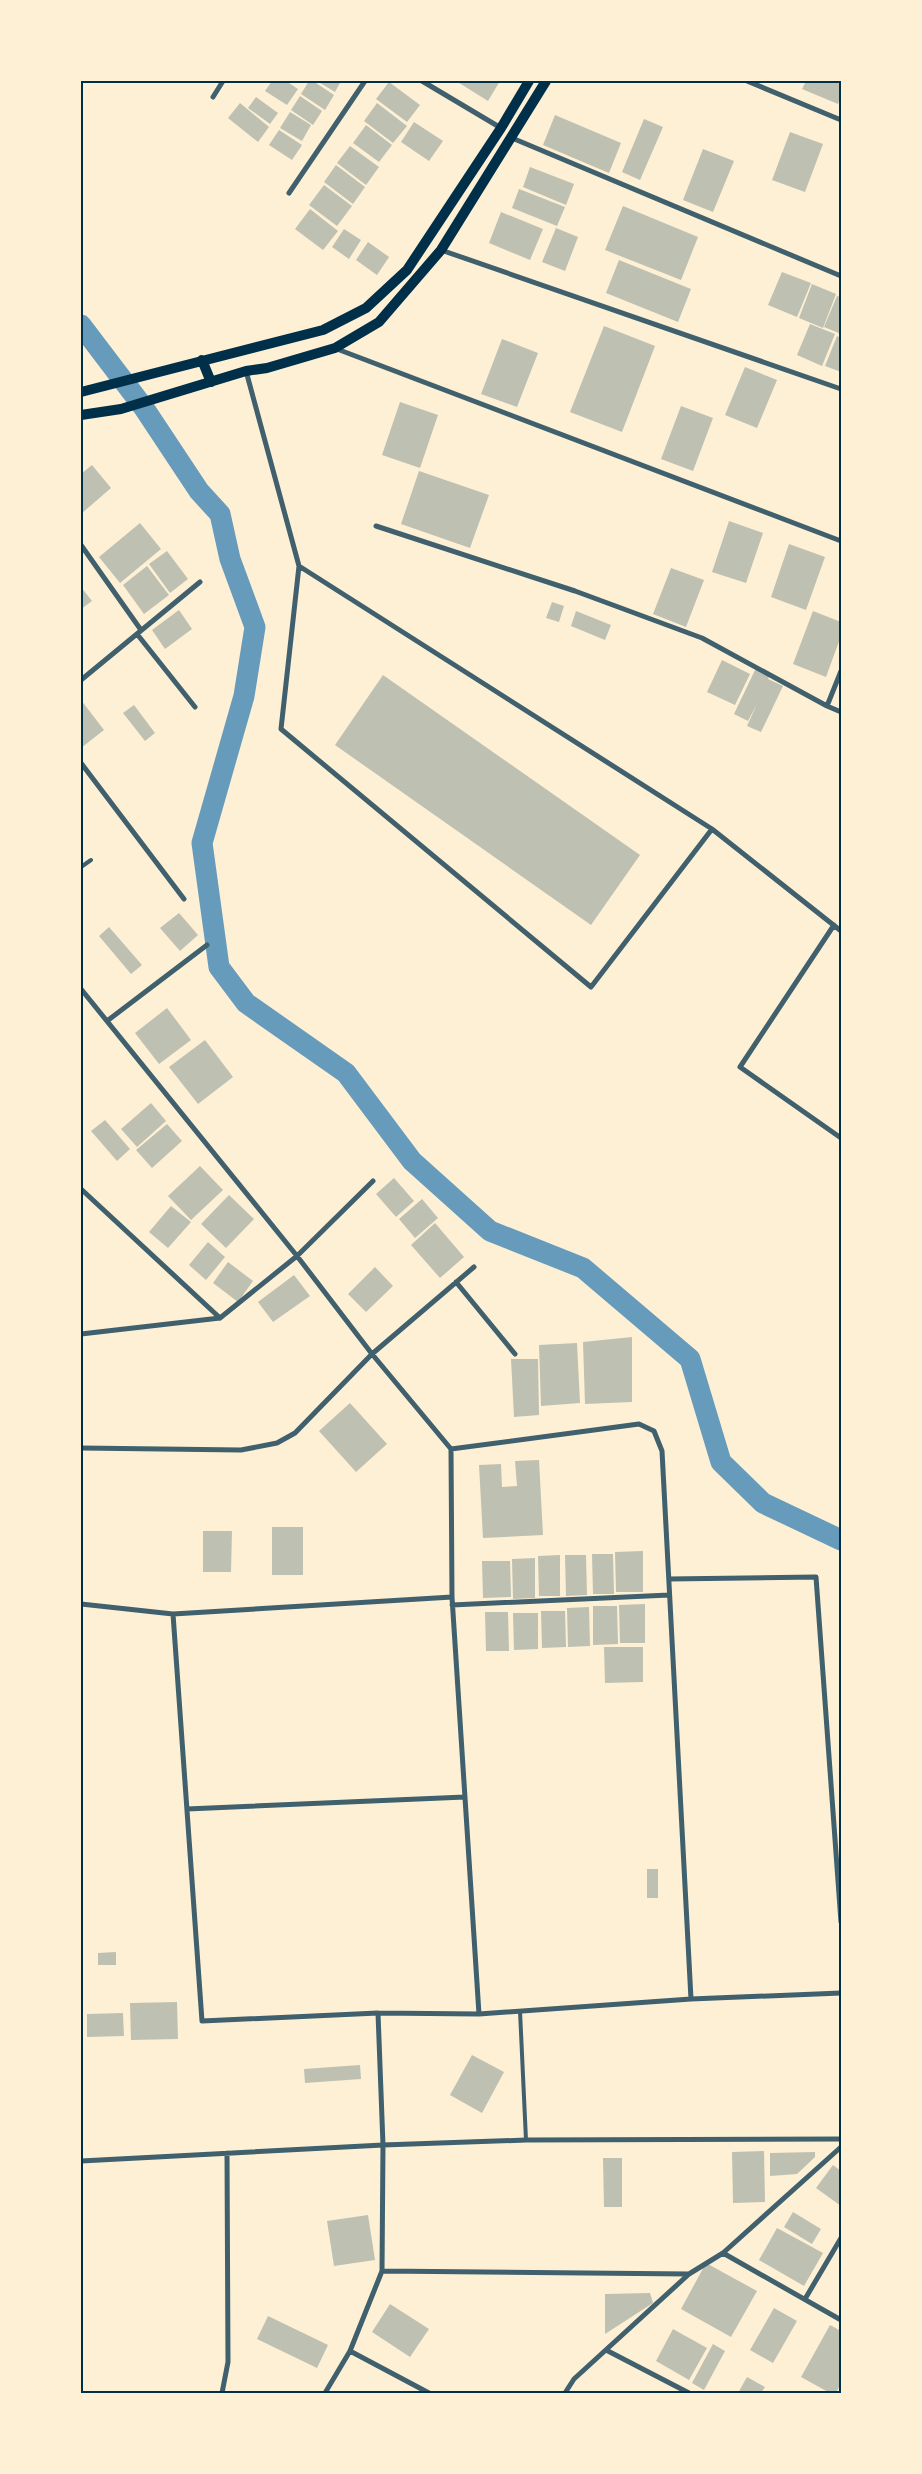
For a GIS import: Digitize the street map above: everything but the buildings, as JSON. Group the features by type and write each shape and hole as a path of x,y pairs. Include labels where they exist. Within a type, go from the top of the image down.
{"main road":[{"path":"81,392 180,365 323,330 366,308 407,270 502,128 529,81"},
{"path":"81,415 121,408 246,371 267,368 335,348 379,322 441,250 546,81"},
{"path":"202,360 211,382"}],"street":[{"path":"213,97 224,81"},
{"path":"289,193 365,81"},
{"path":"422,81 502,128"},
{"path":"747,81 841,120"},
{"path":"512,138 841,276"},
{"path":"441,250 841,388"},
{"path":"335,348 841,541"},
{"path":"246,371 298,566 282,728 591,987 712,829"},
{"path":"376,526 575,591 702,638 841,712"},
{"path":"81,545 139,632 195,707"},
{"path":"298,566 712,829 841,931"},
{"path":"81,680 200,582"},
{"path":"827,706 841,671"},
{"path":"81,763 184,899"},
{"path":"834,925 740,1067 841,1138"},
{"path":"107,1021 207,946"},
{"path":"81,989 297,1256 372,1354 451,1449 452,1605 479,2014"},
{"path":"81,1334 220,1318 297,1256 373,1181"},
{"path":"81,1189 220,1318"},
{"path":"81,1448 241,1450 277,1443 295,1433 372,1354 474,1266"},
{"path":"456,1282 515,1354"},
{"path":"451,1449 640,1424 654,1431 662,1451 691,1999"},
{"path":"668,1580 816,1577 841,1922"},
{"path":"452,1605 670,1595"},
{"path":"81,1604 173,1614 452,1597"},
{"path":"173,1614 202,2021 378,2013 479,2014 691,1999 841,1993"},
{"path":"187,1809 465,1797"},
{"path":"325,2393 350,2351 382,2270 383,2145 378,2013"},
{"path":"81,2161 383,2145 526,2140 841,2139"},
{"path":"564,2393 574,2379 689,2274 723,2253 841,2147"},
{"path":"835,2153 841,2157"},
{"path":"222,2393 228,2362 227,2154"},
{"path":"805,2299 841,2238"},
{"path":"723,2253 841,2320"},
{"path":"382,2270 689,2274"},
{"path":"606,2350 689,2393"},
{"path":"350,2351 429,2393"}],"lane":[{"path":"81,867 91,860"},
{"path":"520,2011 526,2140"}],"waterway":[{"path":"81,325 144,408 199,491 220,514 230,559 255,627 244,696 202,843 219,967 246,1003 346,1073 412,1161 490,1231 583,1268 690,1359 721,1462 763,1503 841,1540"}]}
